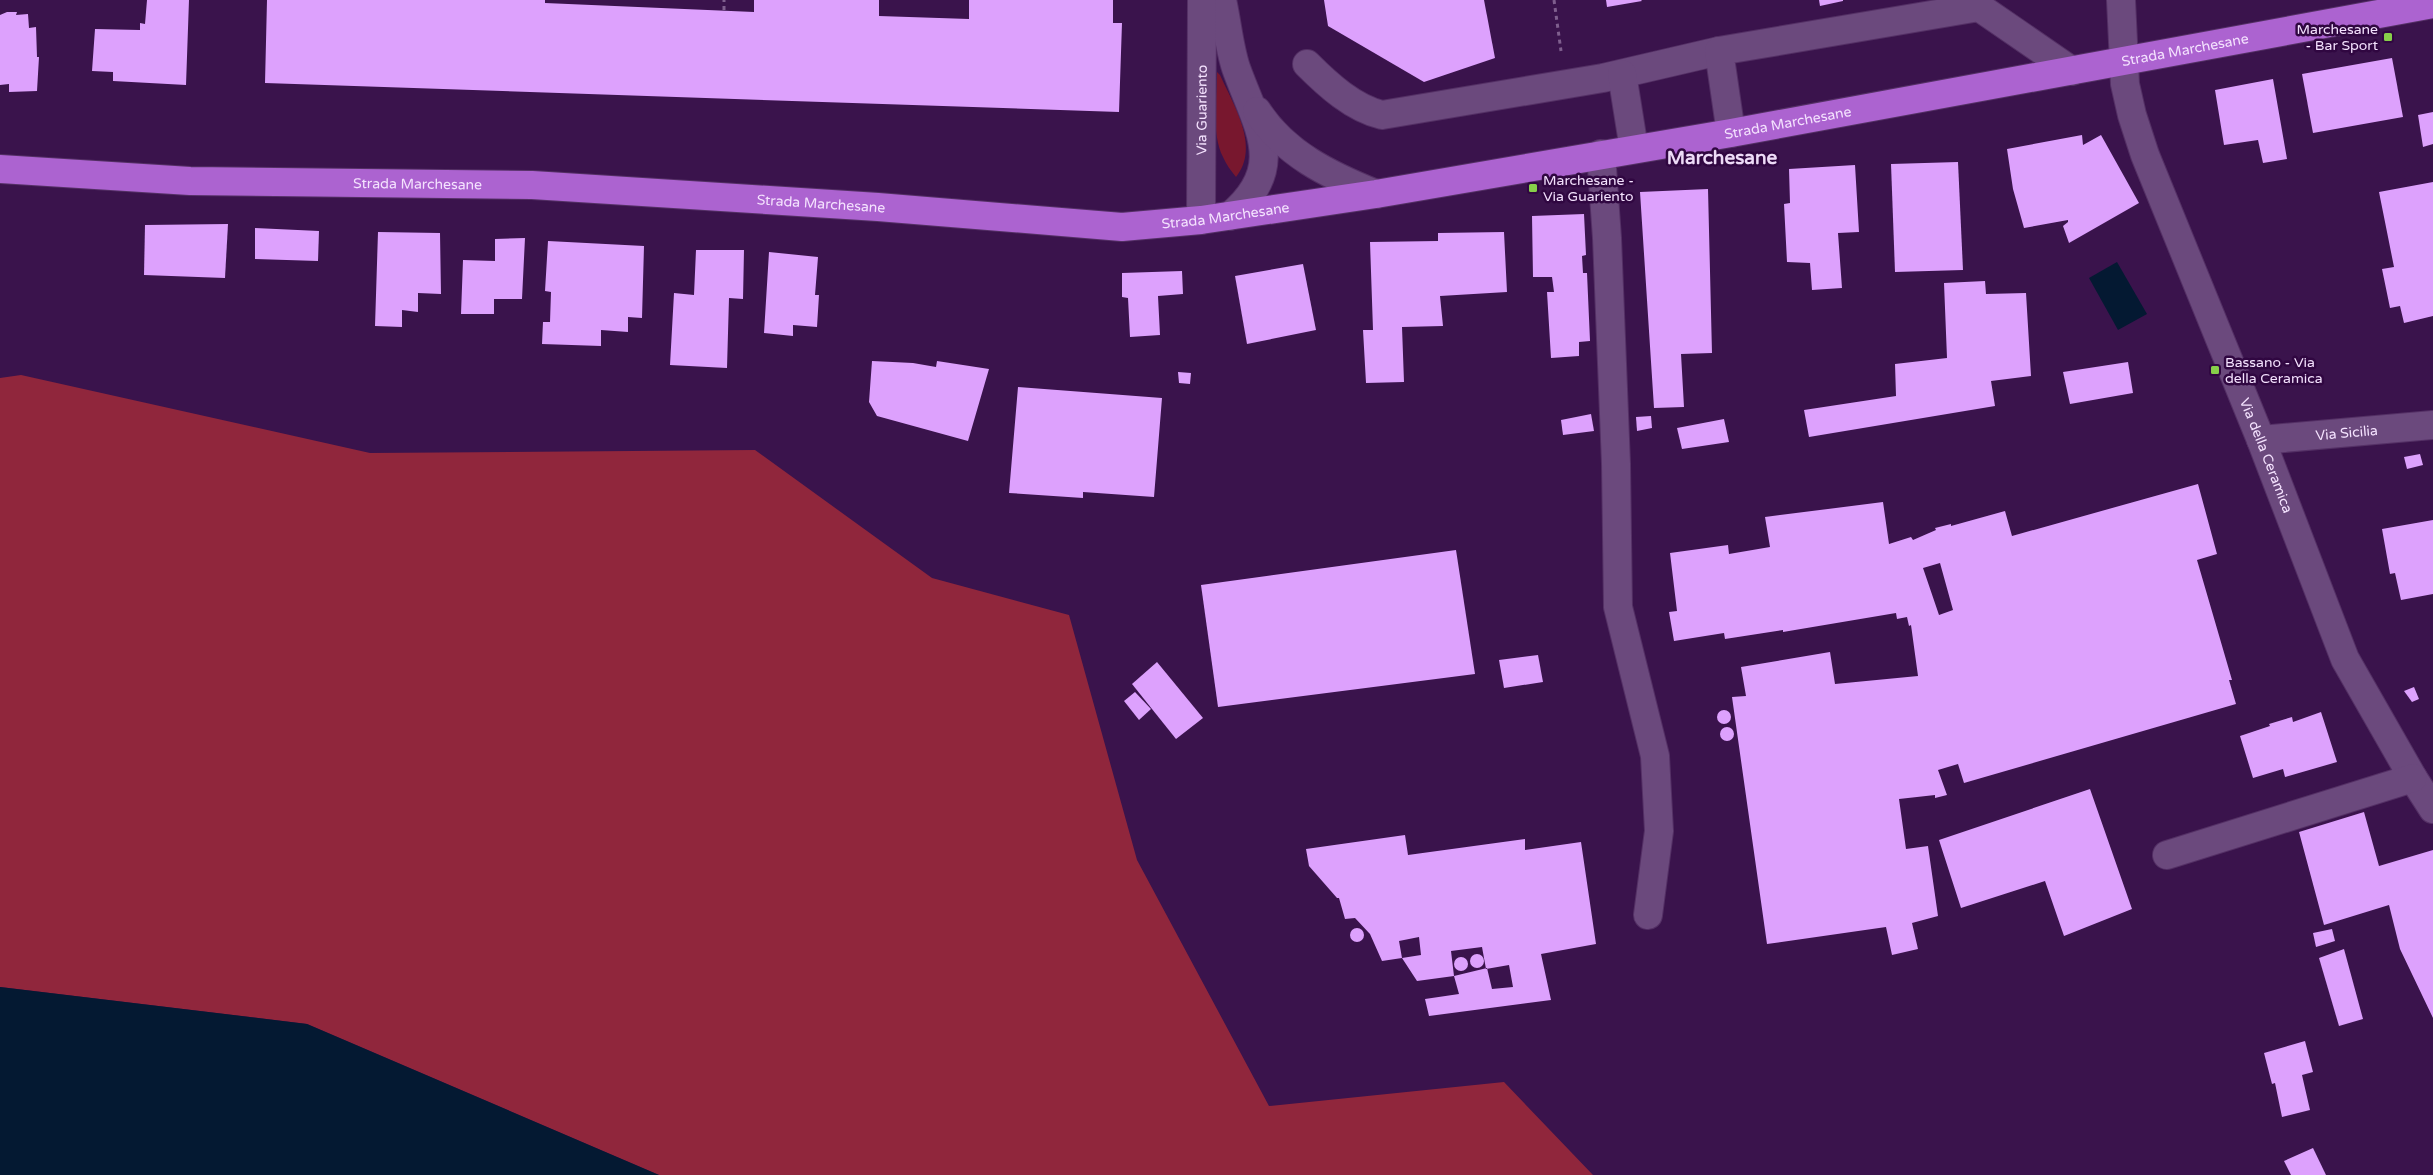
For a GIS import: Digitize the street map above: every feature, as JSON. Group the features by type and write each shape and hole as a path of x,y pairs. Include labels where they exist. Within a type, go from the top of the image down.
{"main road":[{"name":"Strada Marchesane","path":"0,169 190,181 532,185 1122,226 1201,220 1376,194 1731,133 2433,4"}],"street":[{"name":"Via Guariento","path":"1201,220 1202,0"},
{"path":"1222,0 1235,65 1262,137 1265,163 1259,183 1247,202 1230,216"},
{"name":"Via della Ceramica","path":"2121,0 2125,84 2132,116 2145,155 2261,440 2345,659 2412,778 2433,809"},
{"path":"1307,64 1329,86 1369,112 1382,115 1622,74 1719,51 1980,7 2072,71"},
{"path":"1719,51 1731,133"},
{"path":"1622,74 1634,149"},
{"path":"1248,97 1267,126 1295,153 1338,178 1376,194"},
{"path":"1601,154 1607,238 1616,464 1618,607 1655,756 1659,831 1648,915"},
{"name":"Via Sicilia","path":"2261,440 2433,425"},
{"path":"2167,855 2412,778"}],"path":[{"path":"724,0 724,10"},
{"path":"1554,0 1561,54"}],"shaded area":[{"path":"1217,72 1237,112 1245,139 1246,152 1243,165 1236,177 1224,160 1217,137"},
{"path":"21,375 370,453 755,450 932,578 1069,615 1137,860 1269,1106 1504,1082 1593,1175 659,1175 307,1024 0,987 0,378"}],"water":[{"path":"2117,262 2147,314 2118,330 2089,278"},
{"path":"0,987 307,1024 659,1175 0,1175"}],"building":[{"path":"147,0 189,0 186,85 113,81 113,72 92,71 95,29 140,30 140,23 145,24"},
{"path":"267,0 545,0 545,3 754,12 754,0 879,0 879,16 969,19 969,0 1113,0 1113,23 1122,23 1119,112 265,83"},
{"path":"1324,0 1484,0 1495,58 1424,82 1328,26"},
{"path":"1606,0 1641,0 1642,1 1607,7"},
{"path":"1819,0 1843,0 1843,1 1820,6"},
{"path":"7,12 17,12 16,15 28,14 29,28 36,27 37,57 39,57 37,91 9,92 9,84 0,85 0,15"},
{"path":"2392,58 2403,117 2313,133 2302,74"},
{"path":"2273,79 2287,159 2263,163 2258,140 2224,145 2215,90"},
{"path":"2433,112 2433,144 2423,147 2418,115"},
{"path":"2082,135 2083,145 2101,135 2139,203 2069,243 2063,226 2068,220 2024,228 2013,189 2007,149"},
{"path":"1958,162 1963,270 1895,272 1891,164"},
{"path":"1855,165 1859,232 1838,233 1842,288 1812,290 1810,263 1787,262 1784,204 1790,203 1789,169"},
{"path":"2433,182 2433,316 2404,323 2400,306 2390,308 2382,269 2394,267 2379,192"},
{"path":"1708,189 1712,353 1681,354 1684,407 1654,408 1640,192"},
{"path":"1584,214 1586,255 1582,256 1583,273 1587,273 1590,341 1579,342 1579,356 1551,358 1547,292 1554,292 1552,277 1533,277 1532,216"},
{"path":"228,224 225,278 144,275 145,225"},
{"path":"255,228 319,231 318,261 255,259"},
{"path":"378,232 440,233 441,294 418,293 418,312 402,310 402,327 375,326"},
{"path":"1504,232 1507,292 1440,296 1443,326 1402,327 1404,382 1366,383 1363,330 1373,330 1370,242 1438,241 1438,233"},
{"path":"525,238 522,299 494,299 494,314 461,314 463,260 495,261 495,239"},
{"path":"548,241 644,246 642,318 628,317 628,332 601,330 601,346 542,344 543,322 550,322 551,292 545,291"},
{"path":"696,250 744,250 743,299 729,298 727,368 670,365 674,293 694,295"},
{"path":"769,252 818,257 815,295 819,295 817,327 793,325 793,336 764,333"},
{"path":"1303,264 1316,330 1247,344 1235,276"},
{"path":"1182,271 1183,294 1158,296 1160,335 1130,337 1128,298 1122,297 1122,273"},
{"path":"1985,281 1986,294 2026,293 2031,376 1991,381 1995,406 1809,437 1804,410 1896,396 1895,364 1947,358 1944,283"},
{"path":"872,361 913,363 936,367 937,361 989,369 968,441 877,416 869,402"},
{"path":"2128,362 2133,393 2070,404 2063,372"},
{"path":"1178,372 1191,373 1190,384 1179,383"},
{"path":"1018,387 1162,398 1154,497 1083,492 1083,498 1009,493"},
{"path":"1591,414 1594,431 1563,435 1561,420"},
{"path":"1651,416 1652,428 1637,431 1636,417"},
{"path":"1724,419 1729,442 1682,449 1677,428"},
{"path":"2420,454 2423,465 2407,469 2404,457"},
{"path":"2198,484 2217,554 2197,560 2232,680 2229,680 2236,704 1964,783 1958,764 1938,770 1947,795 1935,798 1935,795 1899,799 1906,849 1928,846 1938,916 1912,923 1918,949 1892,955 1886,927 1767,944 1732,697 1746,696 1741,667 1830,652 1835,684 1918,676 1911,625 1909,626 1907,617 1897,619 1896,613 1783,632 1783,630 1725,639 1724,633 1674,641 1669,612 1677,611 1670,553 1728,545 1729,554 1770,547 1765,517 1883,502 1889,544 1911,537 1913,540 1936,530 1935,528 1951,524 1951,526 2005,511 2012,536","holes":["1940,563 1953,610 1939,615 1923,568"]},
{"path":"2433,520 2433,594 2401,600 2395,573 2390,574 2382,529"},
{"path":"1456,550 1475,674 1218,707 1201,585"},
{"path":"1538,655 1543,682 1504,688 1499,660"},
{"path":"1157,662 1203,718 1176,739 1132,684"},
{"path":"2414,687 2419,699 2412,702 2404,691"},
{"path":"1135,692 1151,709 1139,720 1124,701"},
{"path":"1721,710 1727,710 1731,717 1727,724 1721,724 1717,720 1717,714"},
{"path":"2321,712 2337,762 2285,777 2283,769 2253,778 2240,736 2292,717 2293,722"},
{"path":"1724,727 1730,727 1734,734 1730,741 1724,741 1720,737 1720,731"},
{"path":"2090,789 2132,909 2064,936 2045,881 1961,908 1939,840"},
{"path":"2364,812 2379,866 2433,850 2433,1018 2400,949 2389,905 2324,925 2299,832"},
{"path":"1405,835 1408,855 1525,839 1525,850 1581,842 1596,944 1541,954 1551,1000 1429,1016 1425,999 1459,994 1454,976 1417,981 1402,958 1382,961 1370,934 1355,918 1345,919 1339,898 1309,866 1306,849","holes":["1419,937 1421,955 1402,958 1399,941","1482,947 1486,968 1454,976 1451,951","1509,965 1513,987 1492,989 1487,969"]},
{"path":"1354,928 1360,928 1364,935 1360,942 1354,942 1350,938 1350,932"},
{"path":"2332,929 2335,941 2316,947 2313,933"},
{"path":"2344,949 2363,1019 2339,1026 2319,958"},
{"path":"1474,954 1480,954 1484,961 1480,968 1474,968 1470,964 1470,958"},
{"path":"1458,957 1464,957 1468,964 1464,971 1458,971 1454,967 1454,961"},
{"path":"2305,1041 2313,1072 2302,1075 2310,1110 2282,1117 2275,1083 2272,1084 2264,1053"},
{"path":"2313,1148 2326,1175 2291,1175 2284,1161"}],"place":[{"name":"Marchesane - Bar Sport","path":"2388,37"},
{"name":"Marchesane - Via Guariento","path":"1533,188"},
{"name":"Bassano - Via della Ceramica","path":"2215,370"}],"district":[{"name":"Marchesane","path":"1722,157"}]}
